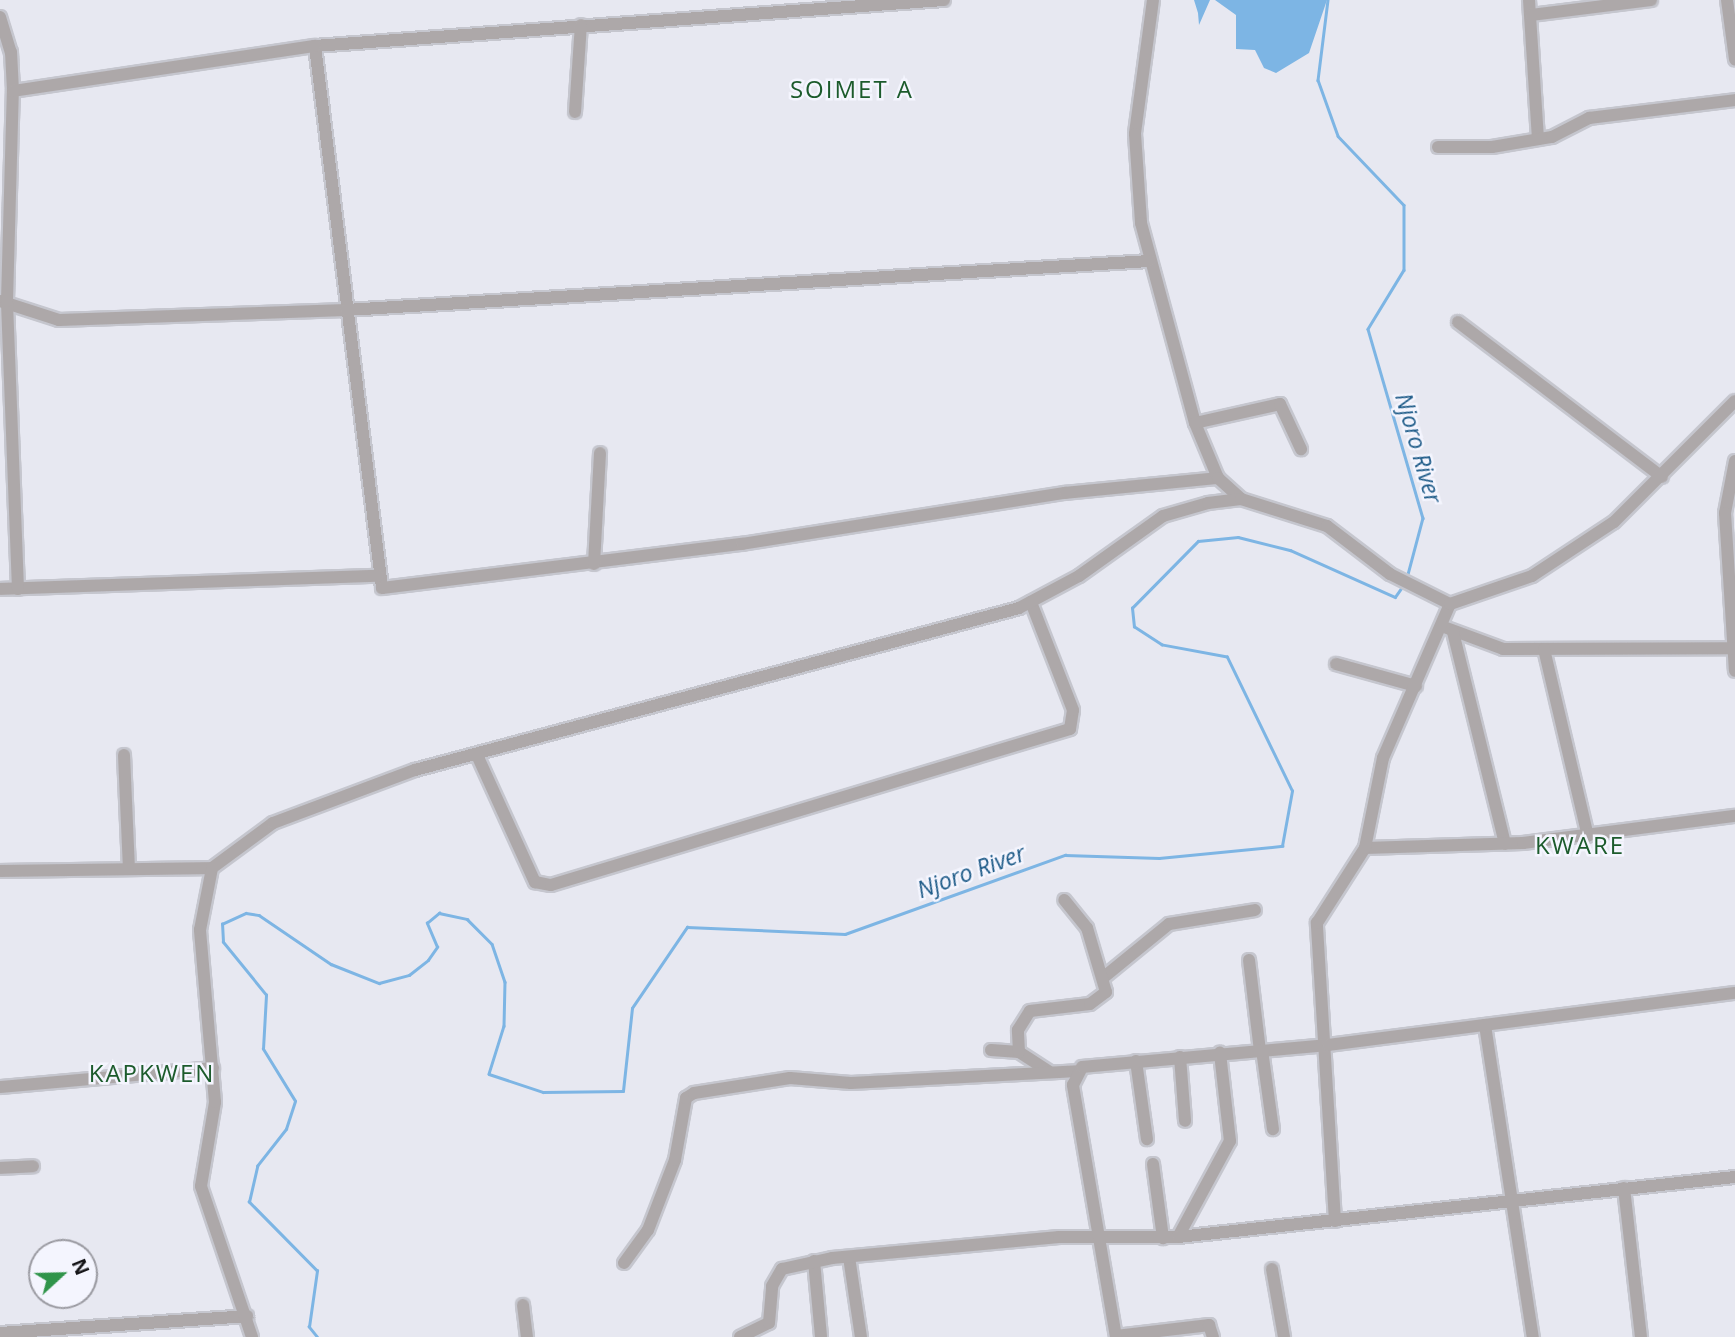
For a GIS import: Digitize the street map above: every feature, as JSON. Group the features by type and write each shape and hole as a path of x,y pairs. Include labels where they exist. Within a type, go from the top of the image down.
{"street":[{"path":"13,91 315,46 778,6 944,0"},
{"path":"1153,0 1135,134 1150,261 1195,423 1218,478 1241,499 1327,526 1390,574 1432,599 1450,604 1532,576 1614,522 1735,401"},
{"path":"1529,0 1538,139"},
{"path":"1531,15 1651,0"},
{"path":"1727,0 1735,59"},
{"path":"0,17 11,52 13,91 4,301 18,589"},
{"path":"575,112 582,25"},
{"path":"315,46 378,576 382,588 594,564 1065,492 1218,478"},
{"path":"1438,146 1492,147 1538,139 1589,118 1735,100"},
{"path":"4,301 32,316 58,320 346,310 1150,261"},
{"path":"1458,322 1661,477"},
{"path":"1195,423 1280,404 1301,449"},
{"path":"594,564 600,453"},
{"path":"1735,462 1725,513 1735,671"},
{"path":"0,870 212,868 252,836 311,804 477,754 1031,603 1163,516 1241,499"},
{"path":"0,589 378,576"},
{"path":"477,754 535,882 551,885 1070,729 1073,710 1031,603"},
{"path":"1450,604 1449,630 1505,844"},
{"path":"1449,630 1503,649 1734,644"},
{"path":"1335,1221 1328,1045 1317,923 1365,848 1384,758 1416,686 1449,630"},
{"path":"1544,649 1588,836"},
{"path":"1336,664 1416,686"},
{"path":"124,755 129,869"},
{"path":"1365,848 1505,844 1735,816"},
{"path":"212,868 200,930 213,1068 212,1132 201,1186 247,1315 252,1337"},
{"path":"1019,1052 1018,1030 1026,1014 1090,1004 1106,992 1104,977 1082,917 1064,900"},
{"path":"1104,977 1169,924 1255,910"},
{"path":"1248,960 1273,1129"},
{"path":"624,1263 648,1230 675,1160 686,1098 694,1093 790,1078 851,1083 1078,1071 1180,1056 1328,1045 1735,993"},
{"path":"1485,1025 1533,1337"},
{"path":"991,1050 1019,1052 1048,1071"},
{"path":"1178,1237 1230,1141 1220,1053"},
{"path":"1180,1056 1185,1121"},
{"path":"1136,1061 1147,1139"},
{"path":"0,1087 213,1068"},
{"path":"1078,1071 1073,1085 1116,1336 1209,1325 1213,1337"},
{"path":"1153,1164 1163,1238"},
{"path":"0,1168 33,1166"},
{"path":"740,1337 769,1323 774,1277 814,1261 1101,1238 1178,1237 1335,1221 1511,1198 1735,1177"},
{"path":"1624,1188 1642,1337"},
{"path":"849,1257 861,1337"},
{"path":"814,1261 821,1337"},
{"path":"1272,1269 1284,1337"},
{"path":"523,1305 527,1337"},
{"path":"0,1333 49,1333 247,1315"}],"water":[{"path":"1194,0 1210,0 1199,25 1198,13"},
{"path":"1215,0 1327,0 1309,53 1276,73 1264,68 1255,50 1236,49 1236,15"}],"waterway":[{"name":"Njoro River","path":"1328,0 1318,80 1338,136 1404,205 1404,270 1368,329 1423,518 1407,578"},
{"name":"Njoro River","path":"317,1337 309,1327 317,1271 249,1202 257,1166 286,1129 295,1101 263,1049 266,995 223,942 222,924 246,913 259,915 331,964 379,983 409,975 428,960 437,947 427,923 439,913 467,919 492,944 505,982 504,1026 489,1074 543,1092 623,1091 632,1008 687,927 845,934 1065,855 1159,858 1282,846 1292,791 1227,657 1162,645 1134,627 1132,608 1198,541 1238,537 1290,550 1395,597 1404,584"}],"district":[{"name":"SOIMET A","path":"852,89"},
{"name":"KWARE","path":"1580,845"},
{"name":"KAPKWEN","path":"152,1073"}]}
